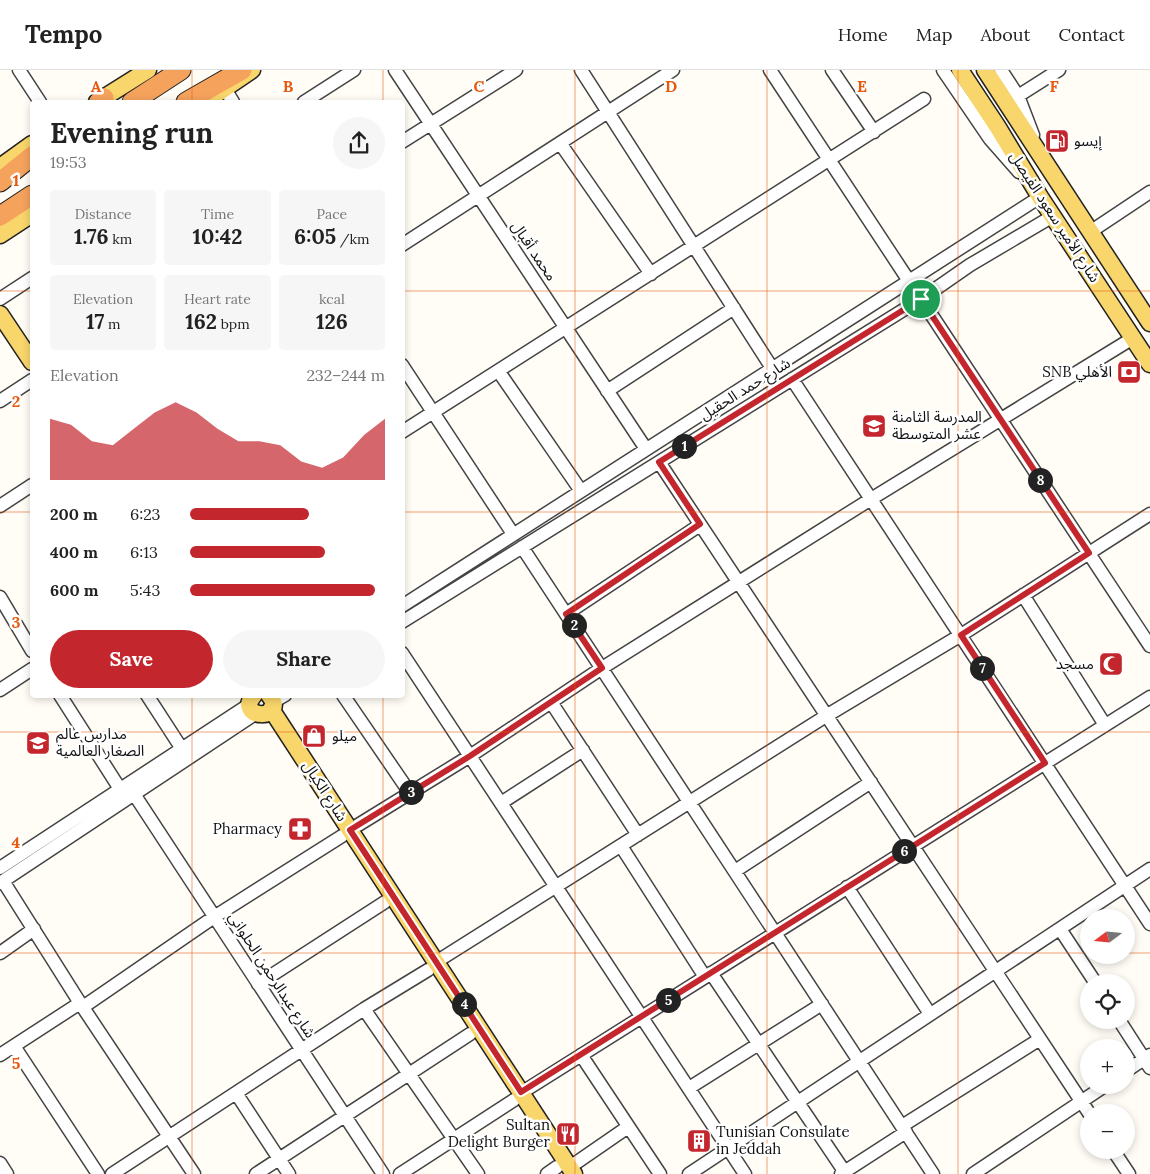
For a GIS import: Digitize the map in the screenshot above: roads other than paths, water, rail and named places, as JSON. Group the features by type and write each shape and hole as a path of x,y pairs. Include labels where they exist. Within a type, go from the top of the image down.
{"highway":[{"path":"135,100 181,70"},
{"path":"177,100 223,70"},
{"path":"190,100 242,70"},
{"path":"0,182 30,158"},
{"path":"0,189 30,169"},
{"path":"0,216 30,196"}],"main road":[{"path":"102,100 148,70"},
{"path":"213,100 229,96 252,70"},
{"name":"شارع الأمير سعود الفيصل","path":"960,70 1040,197 1150,364"},
{"name":"شارع الأمير سعود الفيصل","path":"985,70 1150,323"},
{"path":"0,167 30,145"},
{"path":"0,235 30,215"},
{"path":"0,314 30,359"},
{"name":"شارع الكيال","path":"265,704 346,833 517,1096 562,1171"},
{"name":"شارع الكيال","path":"346,833 385,902 432,966 470,1034 517,1096"}],"street":[{"path":"19,70 39,100"},
{"path":"307,100 354,70"},
{"name":"محمد أقبال","path":"395,70 646,449"},
{"path":"405,140 516,70"},
{"path":"581,70 772,368"},
{"path":"405,243 673,70"},
{"path":"770,70 909,281"},
{"path":"832,70 874,132"},
{"path":"943,70 990,139 1040,197"},
{"path":"1001,70 1018,96 1042,159"},
{"path":"1018,96 1053,72"},
{"path":"405,430 924,99"},
{"path":"560,143 651,274"},
{"path":"1090,232 1150,192"},
{"name":"شارع حمد الحقيل","path":"405,604 1040,197"},
{"name":"شارع حمد الحقيل","path":"405,620 921,299 970,265 1053,216"},
{"path":"0,299 30,279"},
{"path":"921,299 1150,646"},
{"path":"607,391 734,308"},
{"path":"0,1055 82,1005 214,917 470,756 602,668 1133,338"},
{"path":"405,369 513,534"},
{"path":"499,372 581,491"},
{"path":"792,378 1150,924"},
{"path":"0,402 30,381"},
{"path":"659,462 1083,1104"},
{"path":"0,506 30,486"},
{"path":"112,1174 556,886 826,716 961,635 1150,514"},
{"path":"566,614 700,524"},
{"path":"522,547 933,1174"},
{"path":"444,579 451,591"},
{"path":"1023,595 1105,725"},
{"path":"0,598 30,648"},
{"path":"405,658 745,1174"},
{"path":"0,690 30,670"},
{"path":"400,1174 581,1055 1150,697"},
{"path":"62,698 120,789"},
{"path":"150,698 182,748"},
{"path":"345,698 410,793"},
{"path":"551,702 638,835"},
{"path":"1,877 120,789 182,748 265,704"},
{"path":"1,877 134,794 265,704"},
{"path":"501,803 583,750"},
{"path":"735,871 870,782"},
{"name":"شارع عبدالرحمن الحلواني","path":"134,794 383,1174"},
{"path":"621,846 708,975 759,1043 844,1173 904,1129 1040,1039"},
{"path":"689,1174 1150,869"},
{"path":"1,877 82,1005 194,1174"},
{"path":"847,887 930,1014"},
{"path":"258,984 385,902"},
{"path":"1060,928 1090,974"},
{"path":"0,952 34,929"},
{"path":"689,1088 822,1004"},
{"path":"364,1009 478,1174"},
{"path":"1125,1029 1148,1061 1135,1067"},
{"path":"256,1174 470,1034"},
{"path":"14,1046 98,1174"},
{"path":"581,1055 660,1174"},
{"path":"236,1093 288,1174"},
{"path":"973,1174 1092,1094"},
{"path":"562,1171 628,1127"},
{"path":"1118,1159 1125,1173"},
{"path":"0,1163 7,1174"}],"place":[{"name":"إيسو","path":"1057,141"},
{"name":"SNB الأهلي","path":"1129,372"},
{"name":"المدرسة الثامنة عشر المتوسطة","path":"874,426"},
{"name":"مسجد","path":"1111,664"},
{"name":"ميلو","path":"314,736"},
{"name":"مدارس عالم الصغار العالمية","path":"38,743"},
{"name":"Pharmacy","path":"300,829"},
{"name":"Sultan Delight Burger","path":"568,1134"},
{"name":"Tunisian Consulate in Jeddah","path":"699,1141"}]}
